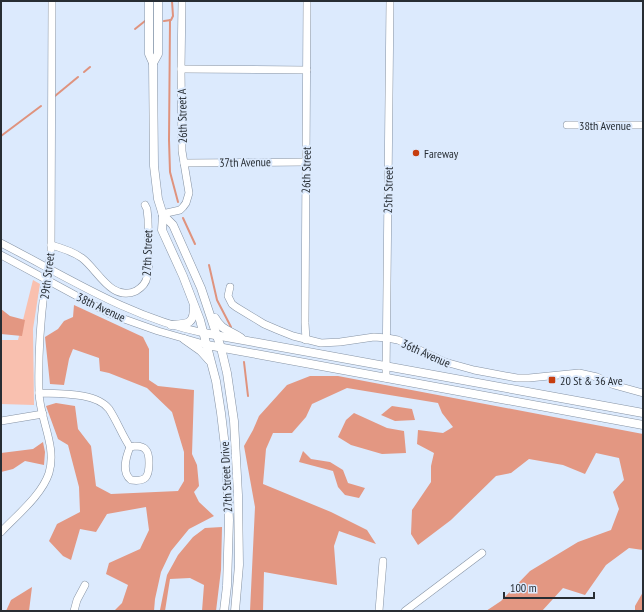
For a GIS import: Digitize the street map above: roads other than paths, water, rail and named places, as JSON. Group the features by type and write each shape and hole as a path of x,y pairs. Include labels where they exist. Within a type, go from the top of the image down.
{"main road":[{"name":"27th Street","path":"149,1 148,54 153,63 154,165 156,186 162,215 162,230 194,303 207,344"},
{"name":"27th Street","path":"153,63 158,54 158,1"},
{"name":"27th Street","path":"162,215 172,225 201,288 209,308 221,348"},
{"path":"171,325 185,324 192,321 194,303"},
{"path":"209,308 219,325 245,340"},
{"name":"36th Avenue","path":"204,333 643,413"},
{"path":"184,339 201,350 212,364"},
{"path":"207,344 247,353 643,425"},
{"name":"27th Street Drive","path":"207,344 222,413 226,455 228,553 227,586 224,611"},
{"name":"27th Street Drive","path":"221,348 227,373 234,422 238,495 239,565 236,611"},
{"path":"227,373 231,357 237,354 247,353"}],"street":[{"name":"29th Street","path":"1,532 38,493 48,475 51,462 51,449 39,393 40,342 51,245 52,1"},
{"name":"26th Street A","path":"162,215 180,210 186,203 189,192 184,163 181,69 182,1"},
{"name":"26th Street","path":"306,340 307,1"},
{"name":"25th Street","path":"386,378 390,1"},
{"path":"181,69 307,70"},
{"name":"38th Avenue","path":"567,125 643,125"},
{"name":"37th Avenue","path":"184,163 307,162"},
{"name":"27th Street","path":"51,245 71,251 82,258 112,289 122,292 134,292 142,287 147,277 148,213 145,205"},
{"name":"38th Avenue","path":"1,243 120,305 171,325 204,333"},
{"name":"38th Avenue","path":"1,255 110,314 184,339 207,344"},
{"name":"36th Avenue","path":"230,287 228,296 232,304 236,307 264,324 306,340 321,343 332,343 368,337 387,338 398,340 455,366 512,377 530,378 579,373 597,377 614,385 643,393"},
{"path":"39,393 72,395 98,400 108,408 130,447 126,459 126,474 130,480 140,481 148,475 148,453 139,446 130,447"},
{"path":"1,421 43,414"},
{"path":"405,611 482,553"},
{"path":"379,611 383,561"},
{"path":"74,611 77,600 86,585"}],"waterway":[{"path":"164,21 171,20 173,16 172,1"},
{"path":"170,20 170,172 178,202"},
{"path":"135,29 145,21"},
{"path":"84,72 90,67"},
{"path":"55,96 78,77"},
{"path":"1,136 41,106"},
{"path":"183,218 195,244"},
{"path":"209,265 217,300 231,327"},
{"path":"244,362 248,396"}],"place":[{"name":"Fareway","path":"416,153"},
{"name":"20 St & 36 Ave","path":"552,380"}]}
